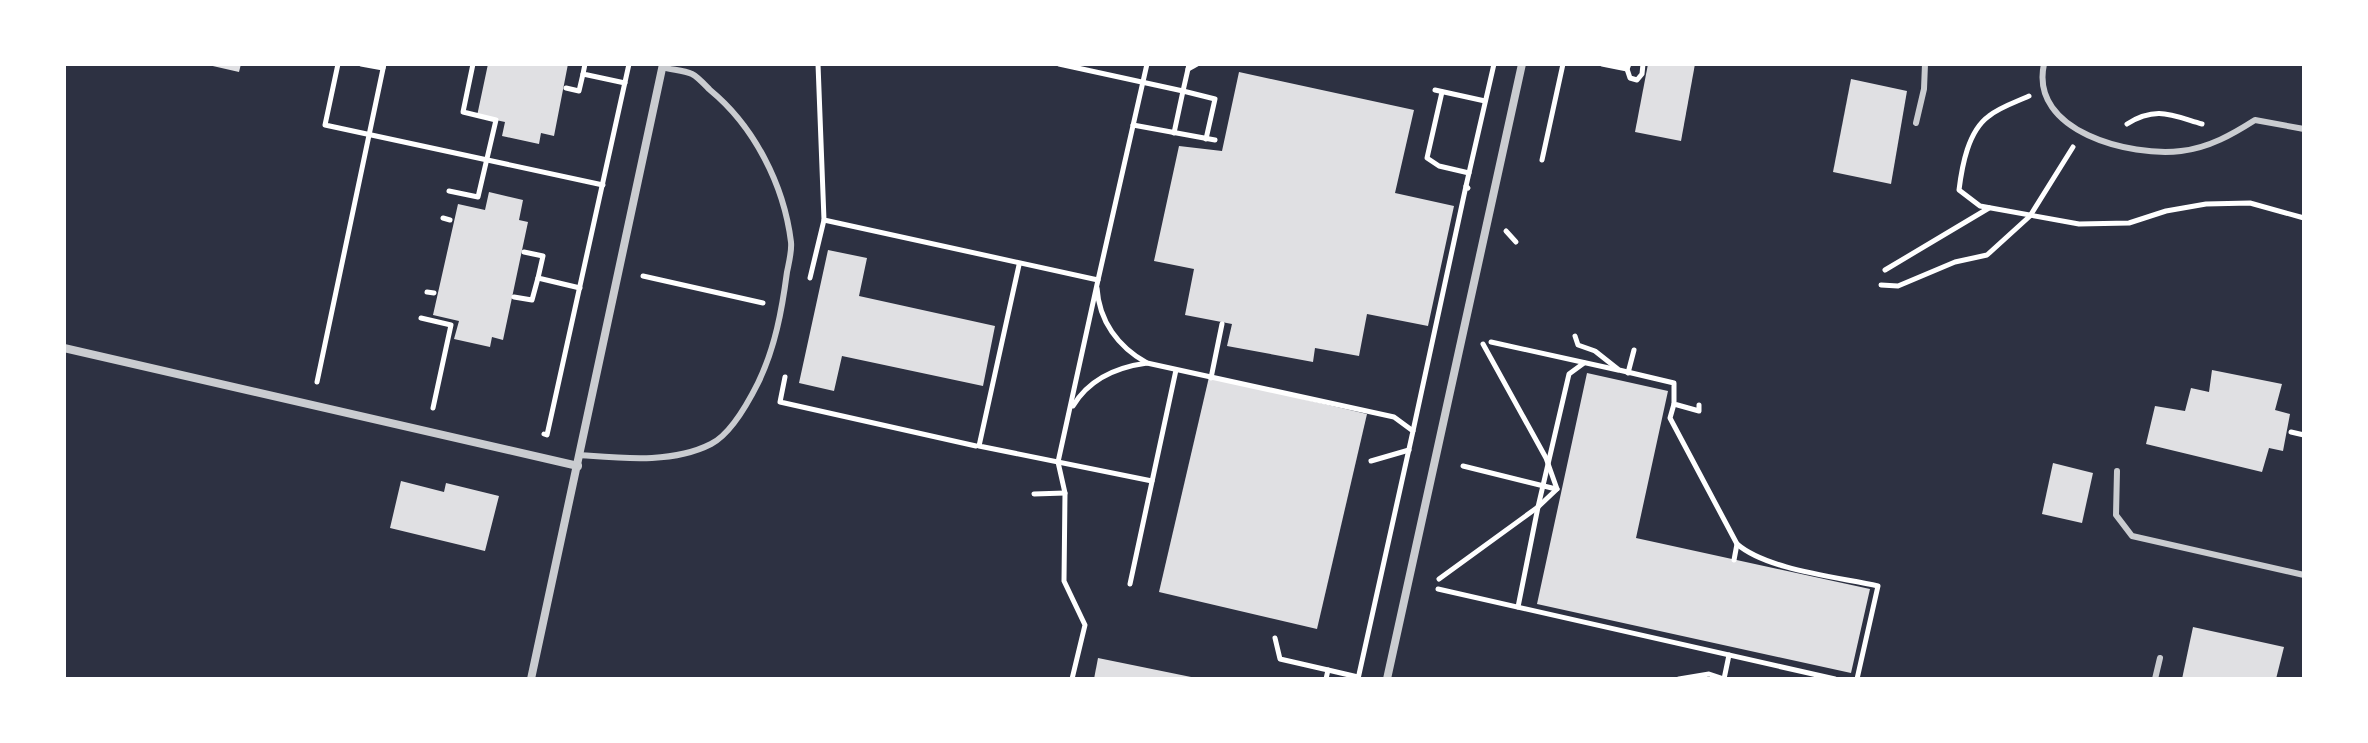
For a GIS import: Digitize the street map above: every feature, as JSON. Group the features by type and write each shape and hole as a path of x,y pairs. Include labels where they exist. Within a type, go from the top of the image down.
{"street":[{"path":"1387,679 1522,64"},
{"path":"531,679 662,66"},
{"path":"64,348 578,466"}],"lane":[{"path":"1916,123 1924,89 1925,64"},
{"path":"2044,64 2042,74 2049,106 2082,134 2123,148 2181,151 2226,139 2255,120 2304,129"},
{"path":"579,455 622,458 683,455 714,443 734,422 768,364 782,307 791,245 780,198 762,154 742,122 710,89 692,74 662,66"},
{"path":"2117,471 2116,515 2132,536 2304,575"},
{"path":"2155,679 2160,658"}],"path":[{"path":"338,64 325,125 603,185"},
{"path":"317,382 384,66 361,64"},
{"path":"449,191 478,197 496,120 463,112 473,64"},
{"path":"566,88 579,91 585,64"},
{"path":"547,435 629,64"},
{"path":"809,279 824,220 818,64"},
{"path":"1059,64 1215,99 1206,139"},
{"path":"1072,679 1085,625 1064,581 1065,493 1058,462 1147,64"},
{"path":"1174,133 1189,66 1197,64"},
{"path":"1542,160 1563,64"},
{"path":"1602,64 1628,67 1630,78 1637,80 1642,74 1643,64"},
{"path":"583,74 625,83"},
{"path":"468,86 477,88"},
{"path":"1469,173 1439,166 1427,158 1439,91 1485,101"},
{"path":"2029,96 1988,116 1974,135 1962,164 1959,190 1980,206 2079,224 2129,223 2166,211 2206,204 2250,203 2304,218"},
{"path":"2127,124 2143,114 2166,114 2207,125"},
{"path":"1133,125 1215,140"},
{"path":"1881,285 1898,286 1955,262 1987,255 2030,216 2074,146"},
{"path":"1275,638 1280,659 1358,678 1466,186"},
{"path":"1885,270 1990,208"},
{"path":"816,224 824,220 1098,280"},
{"path":"514,297 532,300 543,256 524,252"},
{"path":"1019,265 979,446 1152,481"},
{"path":"643,276 782,307"},
{"path":"1446,277 1546,458 1557,489"},
{"path":"538,278 580,288"},
{"path":"1097,288 1100,311 1113,334 1124,348 1147,363 1394,417 1413,431"},
{"path":"421,318 451,325 433,408"},
{"path":"1211,378 1222,324"},
{"path":"1575,336 1578,345 1595,351 1619,370"},
{"path":"1491,342 1674,383 1670,418 1737,544 1747,553 1765,561 1878,586 1857,679"},
{"path":"1628,373 1634,350"},
{"path":"1069,414 1080,394 1099,379 1129,366 1147,363"},
{"path":"1518,607 1569,374 1584,363"},
{"path":"1130,584 1176,370"},
{"path":"786,373 780,402 976,446"},
{"path":"1674,404 1699,411 1699,405"},
{"path":"2291,432 2304,435"},
{"path":"1371,461 1409,450"},
{"path":"1463,466 1557,489"},
{"path":"1439,579 1538,507 1557,489"},
{"path":"1034,494 1065,493"},
{"path":"1734,560 1737,544"},
{"path":"1438,589 1835,679"},
{"path":"1679,679 1709,674 1724,679 1729,655"},
{"path":"1326,679 1328,670"}],"building":[{"path":"204,64 241,64 239,72"},
{"path":"488,64 568,64 554,136 541,133 539,144 502,136 505,122 477,116"},
{"path":"1648,64 1695,64 1681,141 1635,132"},
{"path":"1239,72 1414,110 1395,193 1454,206 1428,326 1367,314 1359,356 1315,348 1313,362 1227,346 1232,324 1185,315 1194,269 1154,261 1179,146 1222,151"},
{"path":"1851,79 1907,91 1891,184 1833,172"},
{"path":"489,192 523,200 519,220 528,222 503,340 492,337 490,347 454,339 459,321 433,315 458,204 485,210"},
{"path":"828,250 867,258 859,296 995,326 983,386 842,356 834,391 799,383"},
{"path":"2212,370 2282,384 2275,410 2290,414 2283,451 2269,448 2262,472 2146,444 2155,406 2185,411 2191,388 2209,392"},
{"path":"1587,373 1668,391 1636,538 1870,589 1851,673 1537,604"},
{"path":"1209,377 1367,414 1317,629 1159,592"},
{"path":"2053,463 2093,473 2082,523 2042,514"},
{"path":"401,481 444,492 446,483 499,496 485,551 390,528"},
{"path":"2193,627 2284,647 2276,679 2182,679"},
{"path":"1098,658 1196,678 1196,679 1094,679"}]}
